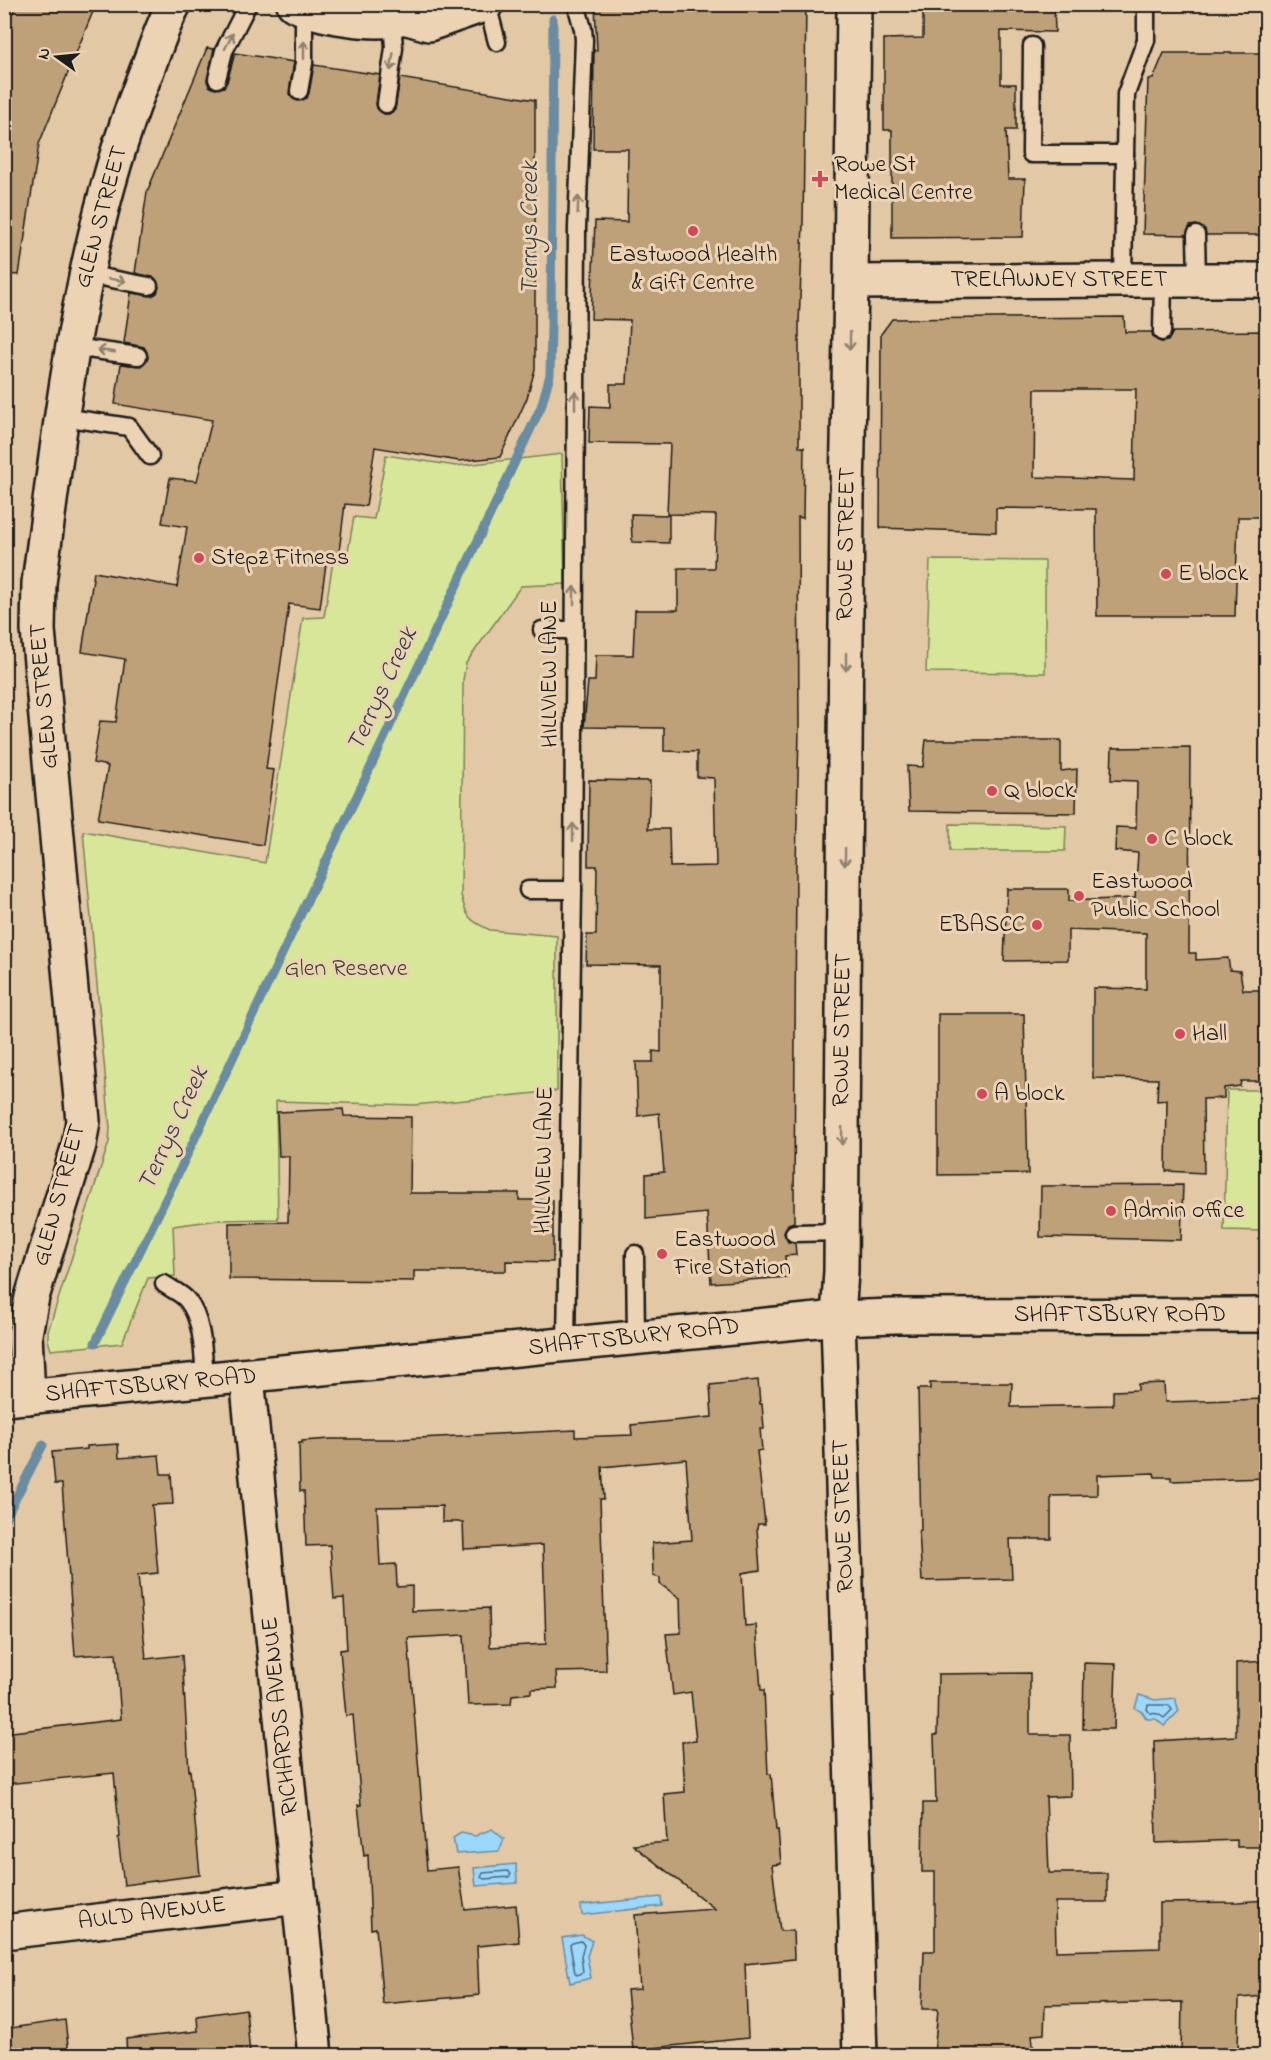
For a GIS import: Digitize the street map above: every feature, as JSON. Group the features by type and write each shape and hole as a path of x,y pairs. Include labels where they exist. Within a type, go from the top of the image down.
{"street":[{"name":"GLEN STREET","path":"16,1398 32,1297 79,1145 83,1121 38,630 39,584 85,274 106,189 134,105 174,4"},
{"path":"299,7 355,19 405,14 429,24 487,4"},
{"name":"ROWE STREET","path":"854,4 847,519 842,1232 838,1318 860,2055"},
{"name":"TRELAWNEY STREET","path":"852,282 1266,280"},
{"name":"SHAFTSBURY ROAD","path":"16,1398 838,1318 1266,1315"},
{"name":"RICHARDS AVENUE","path":"247,1377 315,2055"},
{"name":"AULD AVENUE","path":"4,1932 299,1897"}],"lane":[{"path":"217,79 224,51 248,4"},
{"path":"487,4 497,42"},
{"name":"HILLVIEW LANE","path":"566,1344 573,890 577,228 584,40 576,4"},
{"path":"1123,280 1126,94 1146,40 1146,4"},
{"path":"299,7 304,63 299,91"},
{"path":"386,104 394,48 405,14"},
{"path":"1032,46 1031,154 1125,154"},
{"path":"1196,235 1197,280"},
{"path":"85,274 149,286"},
{"path":"1162,332 1163,280"},
{"path":"74,347 138,356"},
{"path":"63,417 129,427 150,456"},
{"path":"542,630 574,630"},
{"path":"528,890 573,890"},
{"path":"795,1233 842,1232"},
{"path":"635,1254 636,1337"},
{"path":"164,1284 185,1298 196,1314 205,1381"}],"green space":[{"name":"Glen Reserve","path":"562,454 565,584 521,586 466,663 463,680 461,895 469,917 490,930 557,936 557,1091 414,1105 276,1101 278,1219 218,1220 173,1226 175,1276 148,1278 122,1343 51,1350 48,1331 109,1142 110,1128 83,831 265,863 303,618 324,617 333,562 346,563 354,517 374,519 386,455 456,466"},
{"path":"930,560 1045,561 1045,673 926,672"},
{"path":"950,824 1066,826 1065,851 950,851"},
{"path":"1227,1090 1266,1090 1266,1231 1224,1230"}],"water":[{"path":"1139,1695 1155,1700 1175,1698 1179,1711 1164,1726 1156,1719 1147,1719 1135,1708"},
{"path":"492,1829 504,1839 499,1851 456,1854 453,1838 461,1833 475,1836"},
{"path":"516,1864 517,1883 476,1886 474,1868"},
{"path":"661,1897 662,1906 582,1915 581,1905"},
{"path":"582,1935 592,1941 587,1956 591,1978 570,1983 562,1938"}],"building":[{"path":"16,4 96,4 39,144 19,275 4,274 4,32"},
{"path":"595,4 806,4 803,223 799,323 799,447 804,447 803,518 798,517 799,730 794,1222 788,1224 784,1233 788,1242 795,1243 796,1255 785,1256 787,1277 711,1283 707,1213 646,1219 646,1174 664,1172 659,1113 638,1116 636,1062 653,1062 653,1051 661,1052 661,965 586,964 587,935 596,935 597,866 588,866 589,780 650,781 648,829 669,829 670,867 716,866 714,778 697,777 697,752 664,751 664,728 584,727 588,681 595,681 596,655 633,655 635,610 678,610 678,568 714,568 716,515 667,514 670,444 589,443 590,406 610,407 610,384 627,384 630,320 591,319 595,221 627,222 628,149 593,149 594,50 597,50"},
{"path":"923,4 1054,4 1055,32 1001,31 1001,84 1016,84 1016,130 1006,130 1008,179 1025,179 1023,237 892,238 892,130 884,130 884,39 923,38"},
{"path":"207,48 214,49 207,81 209,86 215,89 224,87 227,82 235,53 294,62 289,94 298,101 307,98 314,65 380,75 376,103 377,108 384,114 395,110 400,78 535,100 535,369 527,398 500,457 459,461 375,447 366,506 345,504 339,552 327,556 320,608 289,604 266,769 274,770 263,845 98,819 108,766 93,763 100,721 116,722 125,659 82,652 94,572 177,587 187,527 162,523 170,478 197,481 212,420 115,404 121,364 141,366 148,358 144,347 124,343 131,293 152,296 157,293 159,287 155,278 135,273 147,192"},
{"path":"1164,53 1266,53 1266,235 1206,235 1205,229 1196,225 1190,226 1186,235 1143,234 1148,79 1153,79"},
{"path":"1124,317 1125,332 1152,332 1153,338 1161,342 1168,341 1173,332 1266,331 1266,517 1238,517 1235,616 1097,616 1096,509 996,508 996,532 880,528 881,334 892,319","holes":["1035,389 1136,389 1134,480 1034,477"]},
{"path":"631,514 669,515 669,543 632,542"},
{"name":"Q block","path":"926,740 1061,740 1061,771 1077,769 1076,813 909,811 907,766 923,767"},
{"path":"1190,747 1189,953 1196,953 1196,960 1228,958 1230,970 1240,971 1243,990 1266,990 1266,1081 1241,1081 1240,1086 1224,1088 1224,1098 1203,1099 1204,1173 1166,1171 1167,1100 1157,1101 1158,1079 1093,1078 1093,988 1146,989 1146,933 1068,930 1068,960 1004,961 1007,889 1069,889 1069,901 1135,898 1138,853 1115,851 1116,827 1136,828 1137,781 1111,780 1112,748"},
{"name":"A block","path":"938,1014 1024,1014 1028,1174 938,1175"},
{"path":"343,1109 344,1116 411,1117 410,1193 519,1193 519,1200 553,1200 553,1262 506,1261 506,1271 414,1271 414,1281 229,1279 229,1223 288,1222 289,1156 279,1156 277,1112"},
{"name":"Admin office","path":"1183,1185 1181,1240 1040,1237 1041,1186"},
{"path":"758,1380 760,1404 762,1404 764,1429 760,1429 762,1450 757,1451 765,1524 758,1524 757,1528 760,1570 742,1573 745,1626 756,1625 761,1690 764,1690 768,1774 771,1774 781,1864 772,1865 780,1931 793,1931 794,1959 745,1964 748,2038 633,2050 627,1990 640,1989 635,1915 715,1909 633,1845 667,1842 664,1794 685,1792 682,1742 696,1741 691,1692 673,1695 666,1634 681,1633 680,1598 660,1584 660,1578 653,1576 652,1543 692,1540 686,1459 602,1467 604,1499 600,1499 606,1671 556,1672 557,1688 531,1689 531,1693 512,1695 511,1704 468,1705 464,1635 408,1638 427,1870 458,1867 465,1910 516,1905 519,1942 477,1946 479,1995 383,2004 376,1928 371,1929 368,1855 364,1856 358,1805 361,1805 353,1715 346,1716 340,1650 347,1649 344,1598 334,1599 330,1545 306,1546 304,1491 300,1491 299,1443 331,1439 399,1439 575,1430 575,1437 632,1435 631,1425 712,1417 710,1385","holes":["442,1506 442,1522 463,1522 464,1549 543,1545 546,1644 490,1647 489,1608 412,1611 412,1586 397,1587 396,1564 380,1565 377,1507"]},
{"path":"930,1383 1012,1383 1011,1407 1113,1405 1113,1391 1138,1390 1138,1384 1164,1383 1165,1402 1266,1399 1266,1478 1171,1481 1171,1477 1155,1477 1154,1473 1097,1475 1097,1495 1051,1496 1051,1539 1010,1539 1012,1579 922,1581 919,1531 921,1530 918,1389 930,1389"},
{"path":"118,1444 119,1458 159,1455 161,1474 171,1474 173,1504 152,1505 158,1573 138,1575 146,1659 182,1655 189,1771 200,1875 124,1885 114,1773 6,1784 4,1753 4,1733 121,1719 116,1653 75,1656 62,1484 55,1484 52,1452"},
{"path":"1266,1661 1266,1847 1237,1847 1237,1840 1156,1843 1154,1741 1236,1736 1236,1663"},
{"path":"1084,1663 1116,1664 1114,1729 1083,1729"},
{"path":"1030,1673 1030,1735 1070,1735 1071,1796 1046,1797 1049,1873 1107,1873 1107,1902 1055,1902 1056,1951 1160,1948 1160,1903 1266,1900 1266,1996 1239,1998 1238,2055 1181,2055 1182,2002 1045,2005 1044,2034 1032,2035 1034,2055 934,2055 938,2009 922,2009 924,1951 935,1951 935,1872 922,1872 923,1803 936,1803 934,1735 937,1735 938,1674"},
{"path":"246,2009 250,2055 127,2055 126,2039 198,2031 197,2016"},
{"path":"65,2020 69,2055 4,2055 4,2029"}],"waterway":[{"name":"Terrys Creek","path":"95,1343 177,1176 541,407 550,375 553,19"},
{"name":"Terrys Creek","path":"4,1521 43,1445"}],"place":[{"name":"Rowe St Medical Centre","path":"820,179"},
{"name":"Eastwood Health & Gift Centre","path":"693,231"},
{"name":"Stepz Fitness","path":"199,558"},
{"name":"E block","path":"1166,574"},
{"name":"Q block","path":"992,791"},
{"name":"C block","path":"1152,839"},
{"name":"Eastwood Public School","path":"1079,896"},
{"name":"EBASCC","path":"1037,925"},
{"name":"Hall","path":"1180,1034"},
{"name":"A block","path":"982,1094"},
{"name":"Admin office","path":"1111,1211"},
{"name":"Eastwood Fire Station","path":"662,1254"}]}
